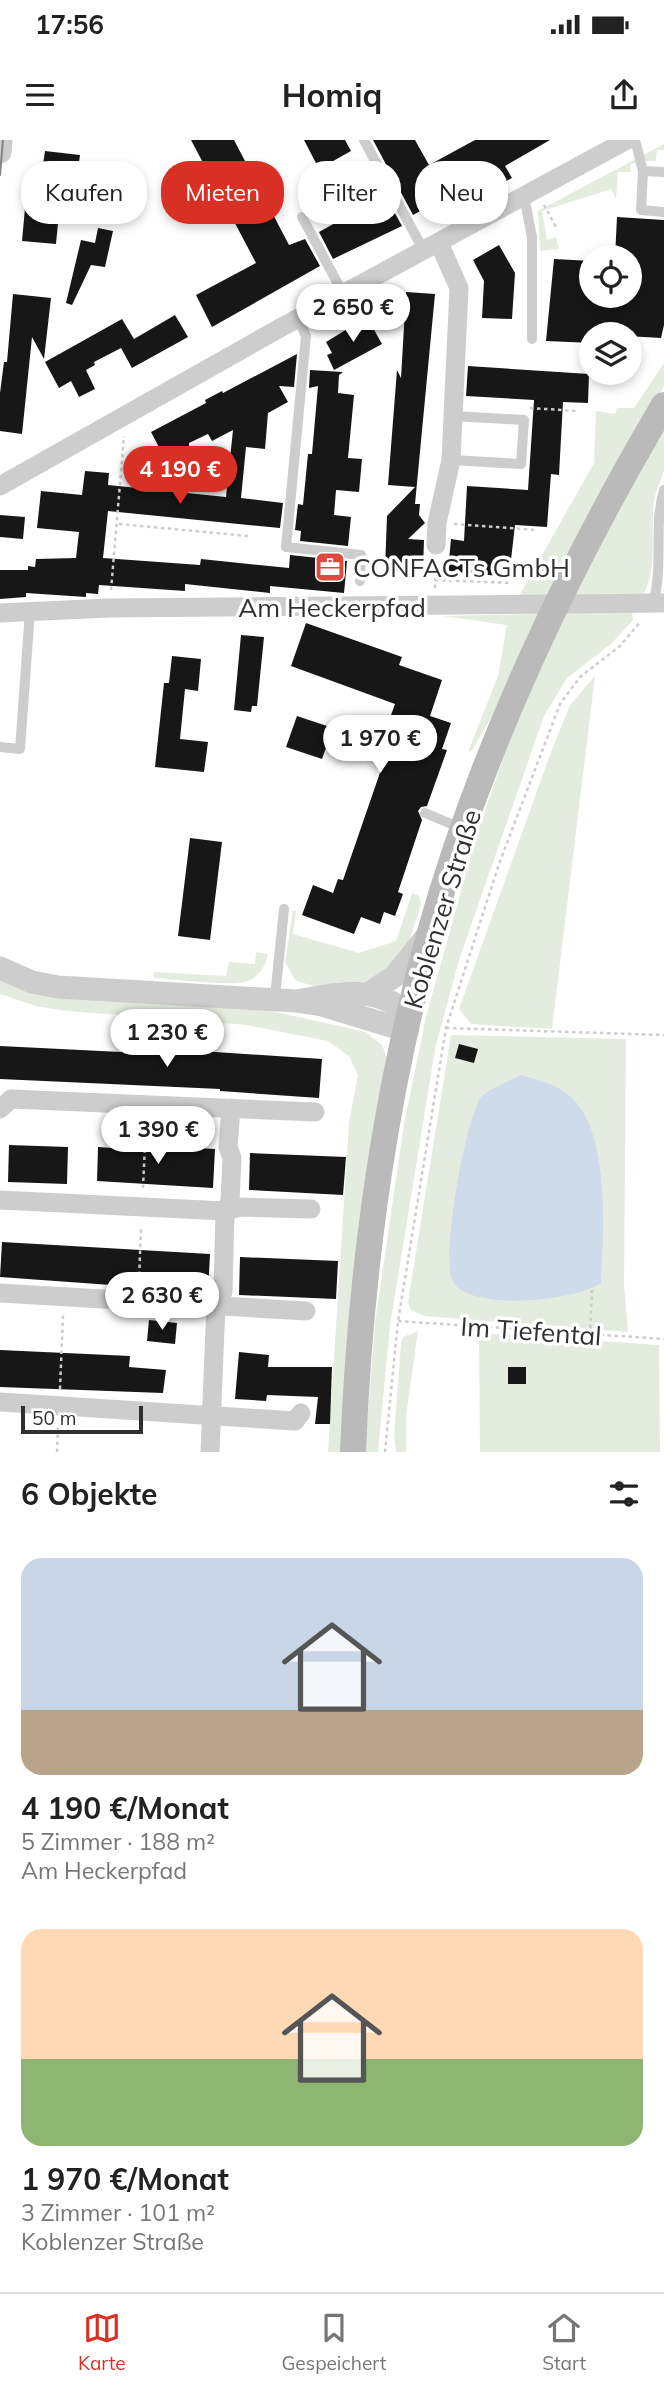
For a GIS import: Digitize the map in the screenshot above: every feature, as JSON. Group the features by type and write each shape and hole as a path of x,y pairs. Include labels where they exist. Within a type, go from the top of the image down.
{"main road":[{"name":"Koblenzer Straße","path":"353,1452 367,1253 383,1143 431,931 488,762 547,625 664,405"}],"street":[{"path":"0,152 1,140"},
{"path":"0,486 9,474 117,420 627,140"},
{"path":"432,247 459,288 451,460 437,523 436,545"},
{"name":"Am Heckerpfad","path":"0,613 514,605 647,607"},
{"path":"368,994 395,976 431,931"},
{"path":"0,968 32,982 58,987 286,999 322,1005 407,1031"},
{"path":"286,999 368,994 384,998 399,1008 407,1031"},
{"path":"0,1109 11,1099 315,1112"},
{"path":"210,1452 216,1304 223,1292 225,1211 230,1201 232,1158 228,1147 231,1108"},
{"path":"0,1200 225,1211 240,1206 311,1209"},
{"path":"0,1293 306,1311"},
{"path":"0,1402 295,1421 302,1413"}],"lane":[{"path":"364,140 432,247"},
{"path":"635,140 643,171 641,210 664,212"},
{"path":"643,171 664,172"},
{"path":"530,193 532,339"},
{"path":"306,224 344,295"},
{"path":"298,319 306,336 286,547 361,555 360,581"},
{"path":"451,460 521,464 524,420 453,416"},
{"path":"647,607 659,584 660,511 664,490"},
{"path":"0,747 20,749 30,611"},
{"path":"425,813 465,830"},
{"path":"284,909 286,999"}],"path":[{"path":"530,193 556,227"},
{"path":"524,420 530,408 577,411"},
{"path":"111,591 125,440 117,420"},
{"path":"437,523 536,530"},
{"path":"117,524 248,537"},
{"path":"435,597 436,545"},
{"path":"435,580 512,583"},
{"path":"385,1452 398,1321 446,1028 499,864 559,704 580,677 620,646 647,607"},
{"path":"446,1028 664,1035"},
{"path":"143,1184 146,1123"},
{"path":"139,1282 142,1214"},
{"path":"590,1335 592,1290"},
{"path":"60,1378 63,1305"},
{"name":"Im Tiefental","path":"398,1321 664,1339"},
{"path":"57,1452 58,1424"}],"shaded area":[{"path":"664,144 664,150 657,150 656,161 639,161 630,165 631,172 618,172 616,199 611,189 542,211 547,240 556,237 559,249 540,251 538,211"},
{"path":"664,363 664,386 589,522 506,691 473,749 468,752 498,676 507,625 443,616 531,614 518,598 594,463 596,411 615,414 617,408 634,408"},
{"path":"664,431 664,470 654,501 651,572 647,586 632,612 633,620 611,644 567,678 544,716 459,960 435,1049 390,1326 378,1452 365,1452 375,1323 404,1124 426,1017 477,834 512,732 587,564"},
{"path":"595,676 552,1029 471,1024 459,1009 570,705"},
{"path":"412,893 419,896 421,904 408,945 397,964 363,983 315,987 295,980 285,962 293,910 296,911 293,934 359,953 396,941"},
{"path":"256,952 268,954 265,963 257,975 244,982 212,983 154,978 154,972 226,976 229,962 255,964"},
{"path":"0,978 262,1009 366,1032 382,1045 387,1058 346,1452 328,1452 349,1123 358,1075 349,1056 328,1041 247,1025 67,1011 36,1006 0,994"},
{"path":"451,1035 626,1039 624,1284 628,1332 424,1316 411,1310 408,1302"},
{"path":"418,1331 406,1416 406,1452 396,1452 394,1435 401,1344 403,1337"},
{"path":"479,1333 659,1345 660,1452 480,1452"}],"water":[{"path":"521,1075 550,1084 566,1093 581,1109 591,1130 602,1182 601,1283 570,1295 548,1299 501,1300 464,1291 453,1282 450,1269 452,1218 469,1128 476,1107 487,1092"}],"building":[{"path":"191,140 234,140 245,161 202,161"},
{"path":"304,140 345,140 351,151 333,161 315,161"},
{"path":"373,140 415,140 427,161 415,161 415,214 413,215 401,192 401,161 384,161"},
{"path":"475,140 550,140 508,164 508,161 436,161"},
{"path":"45,151 80,155 79,161 44,161"},
{"path":"617,217 664,220 664,325 661,338 642,337 642,322 579,322 579,342 546,341 554,259 579,260 579,308 642,308 642,245 616,245"},
{"path":"24,224 58,224 56,244 22,241"},
{"path":"235,224 278,224 289,245 305,239 320,266 212,327 196,295 256,263"},
{"path":"333,224 402,226 333,259 319,232"},
{"path":"98,228 113,231 105,267 91,265 72,305 66,303 81,240 95,243"},
{"path":"499,245 515,273 512,319 482,318 484,281 473,260"},
{"path":"406,292 435,294 415,504 420,504 419,515 425,523 408,539 424,540 423,570 412,576 405,569 385,569 387,516 415,487 388,485 397,370 401,378"},
{"path":"13,294 51,298 44,359 32,337 22,434 0,431 0,393 4,362 7,362"},
{"path":"175,315 188,337 132,368 121,348 94,362 95,365 86,370 95,389 79,397 71,381 59,388 45,362 122,319 134,339"},
{"path":"367,317 382,344 334,370 327,355 332,353 326,342"},
{"path":"297,354 294,387 279,386 288,402 268,413 265,449 246,447 241,498 283,503 280,528 108,511 103,558 200,565 201,559 289,568 290,555 347,561 344,593 270,586 270,593 185,584 185,591 99,585 98,594 86,593 86,597 26,593 26,597 0,599 0,570 28,570 28,566 35,567 36,559 76,558 79,532 37,528 41,491 82,495 85,471 109,473 108,485 158,490 162,453 151,432 206,403 205,400 222,391 223,393","holes":["233,430 226,497 177,492 182,454 189,454 189,443 208,434 212,441"]},
{"path":"468,366 579,373 579,385 589,385 588,403 563,402 559,475 551,474 547,527 515,525 509,577 448,571 451,539 464,541 467,486 528,490 534,400 466,396"},
{"path":"310,370 343,372 339,375 338,393 354,395 348,458 362,459 359,492 336,490 334,515 351,517 348,546 300,541 301,531 295,530 298,504 303,505 308,454 312,454 318,386 309,388"},
{"path":"0,515 25,517 23,539 0,537"},
{"path":"306,623 402,657 399,665 442,680 430,716 451,723 442,749 447,750 427,806 418,811 422,820 398,892 403,894 395,916 384,912 380,924 361,917 354,934 302,915 313,885 333,893 338,879 343,880 394,732 386,729 395,704 291,666"},
{"path":"241,635 264,637 257,706 252,706 251,712 234,710"},
{"path":"172,656 201,659 198,691 185,689 180,739 208,742 204,772 155,767 164,683 169,683"},
{"path":"297,716 333,728 322,759 286,747"},
{"path":"190,838 222,842 210,940 178,936"},
{"path":"459,1044 478,1049 474,1063 455,1058"},
{"path":"0,1046 121,1052 121,1047 171,1049 322,1059 319,1098 220,1089 0,1079"},
{"path":"9,1145 68,1147 67,1184 8,1182"},
{"path":"156,1146 215,1149 213,1188 97,1181 98,1147 156,1151"},
{"path":"250,1153 346,1157 343,1195 249,1190"},
{"path":"2,1242 210,1254 208,1292 0,1277"},
{"path":"240,1257 338,1261 336,1299 239,1295"},
{"path":"149,1320 177,1323 175,1344 147,1341"},
{"path":"0,1350 130,1356 129,1367 166,1370 163,1393 0,1387"},
{"path":"239,1352 269,1355 268,1367 332,1367 330,1424 315,1424 318,1397 267,1395 266,1401 235,1399"},
{"path":"508,1367 526,1367 526,1384 508,1384"}],"tram line":[{"path":"0,175 3,140"}],"place":[{"name":"CONFACTs GmbH","path":"330,567"}]}
